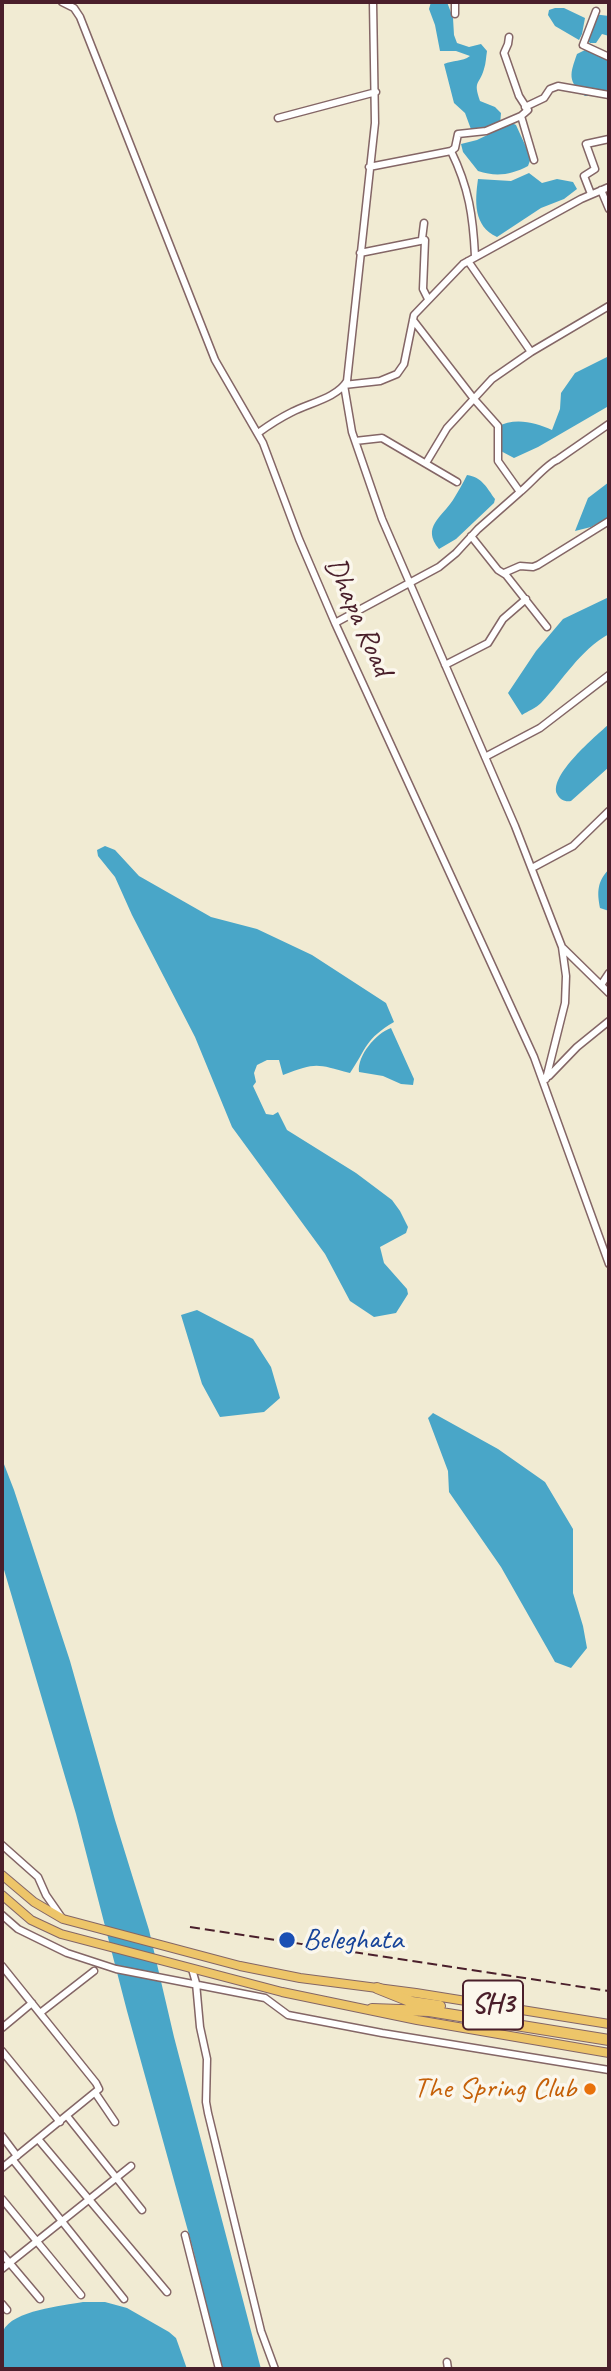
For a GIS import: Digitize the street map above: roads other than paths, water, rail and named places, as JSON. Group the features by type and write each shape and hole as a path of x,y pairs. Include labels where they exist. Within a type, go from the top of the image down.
{"highway":[{"path":"377,1988 412,2002 609,2034"},
{"path":"372,2009 429,2011 609,2040"}],"main road":[{"name":"SH3","path":"2,1876 39,1906 63,1919 276,1974 609,2024"},
{"name":"SH3","path":"2,1895 38,1924 79,1939 282,1993 417,2020 609,2053"}],"street":[{"path":"62,2 76,5"},
{"path":"373,2 375,123 349,365 344,385 355,441 382,519 485,757 562,947 566,976 565,1003 545,1081"},
{"path":"455,2 455,14"},
{"name":"Dhapa Road","path":"76,5 215,360 258,433 275,470 299,539 335,622 545,1081 609,1264"},
{"path":"596,11 583,45 609,57"},
{"path":"369,167 451,151 455,148 458,134 486,131 528,113 505,60 504,53 509,37"},
{"path":"525,107 544,98 550,89 558,86 609,95"},
{"path":"278,118 376,92"},
{"path":"522,116 534,160"},
{"path":"591,194 584,176 595,169 586,144 609,139"},
{"path":"451,151 462,173 470,200 475,256"},
{"path":"258,433 344,385 380,381 397,374 404,364 414,315 468,261 591,194 609,187"},
{"path":"601,190 609,209"},
{"path":"424,223 423,289 428,299"},
{"path":"360,253 422,239"},
{"path":"468,261 531,352"},
{"path":"426,463 447,428 492,379 531,352 609,306"},
{"path":"413,320 474,400 498,426 498,461 520,492"},
{"path":"335,622 439,567 541,474 548,464 609,424"},
{"path":"355,441 383,438 457,482"},
{"path":"504,573 520,566 538,565 609,521"},
{"path":"471,536 547,627"},
{"path":"445,664 488,643 503,620 526,599"},
{"path":"485,757 540,728 609,675"},
{"path":"531,868 573,846 609,811"},
{"path":"562,947 609,993"},
{"path":"601,985 609,973"},
{"path":"545,1081 576,1047 609,1021"},
{"path":"2,1845 38,1877 46,1895 63,1919"},
{"path":"2,1915 18,1929 67,1953 116,1969 265,1998 288,2015 609,2070"},
{"path":"2,1966 99,2089 2,2168"},
{"path":"192,1969 207,2059 208,2113 261,2331 275,2369"},
{"path":"40,2013 94,1971"},
{"path":"2,2028 32,2003"},
{"path":"2,2051 60,2122"},
{"path":"96,2094 115,2122"},
{"path":"67,2116 142,2210"},
{"path":"2,2136 15,2157 124,2299"},
{"path":"38,2139 167,2292"},
{"path":"2,2269 131,2166"},
{"path":"2,2199 80,2295"},
{"path":"186,2235 219,2369"},
{"path":"2,2254 40,2300"}],"water":[{"path":"431,2 447,2 457,43 469,47 481,44 487,51 477,90 480,101 495,107 501,113 500,125 472,132 465,113 454,103 444,64 470,56 456,51 440,51 429,9"},
{"path":"564,8 585,18 579,40 555,26 548,15 549,10"},
{"path":"593,14 609,16 609,36 602,34 596,43 590,43 586,39"},
{"path":"585,50 609,60 609,89 605,96 585,96 575,86 572,72 577,54"},
{"path":"512,123 516,125 531,158 528,166 503,174 478,171 463,152 461,144 477,140"},
{"path":"529,173 542,183 557,179 573,182 577,189 564,199 541,208 497,237 483,226 477,212 478,179 511,181"},
{"path":"609,356 607,407 514,458 497,449 497,427 504,424 524,422 552,430 560,409 561,393 575,373"},
{"path":"467,475 484,484 495,499 494,503 456,539 439,549 432,534 433,528"},
{"path":"609,482 609,517 591,527 575,531 588,498"},
{"path":"609,597 609,634 580,657 541,703 522,715 508,693 536,651 563,619"},
{"path":"609,724 609,767 571,801 561,799 556,786 560,777 575,756"},
{"path":"105,846 115,850 139,876 211,917 257,929 312,955 386,1003 394,1022 372,1039 350,1073 317,1066 283,1075 279,1060 267,1060 257,1065 254,1073 256,1082 253,1086 266,1114 273,1115 278,1112 287,1130 356,1173 392,1200 400,1211 408,1227 406,1233 380,1247 384,1263 407,1289 408,1294 396,1313 374,1317 350,1301 325,1254 232,1127 195,1037 115,877 98,856 97,850"},
{"path":"609,869 609,911 600,908 598,892 602,878"},
{"path":"391,1028 414,1079 413,1085 359,1072 364,1052 379,1035"},
{"path":"197,1310 253,1339 271,1367 280,1398 264,1412 220,1417 202,1384 181,1315"},
{"path":"433,1413 498,1449 545,1482 573,1529 573,1593 587,1648 571,1668 555,1662 501,1567 449,1492 448,1471 428,1418"},
{"path":"2,1459 70,1661 149,1930 174,2037 261,2369 222,2369 193,2249 76,1814 2,1563"},
{"path":"83,2302 105,2302 127,2308 169,2332 176,2338 187,2369 2,2369 2,2335 8,2324 39,2310"}],"railway":[{"path":"190,1927 609,1991"}],"place":[{"name":"Beleghata","path":"287,1940"},
{"name":"The Spring Club","path":"590,2089"}]}
